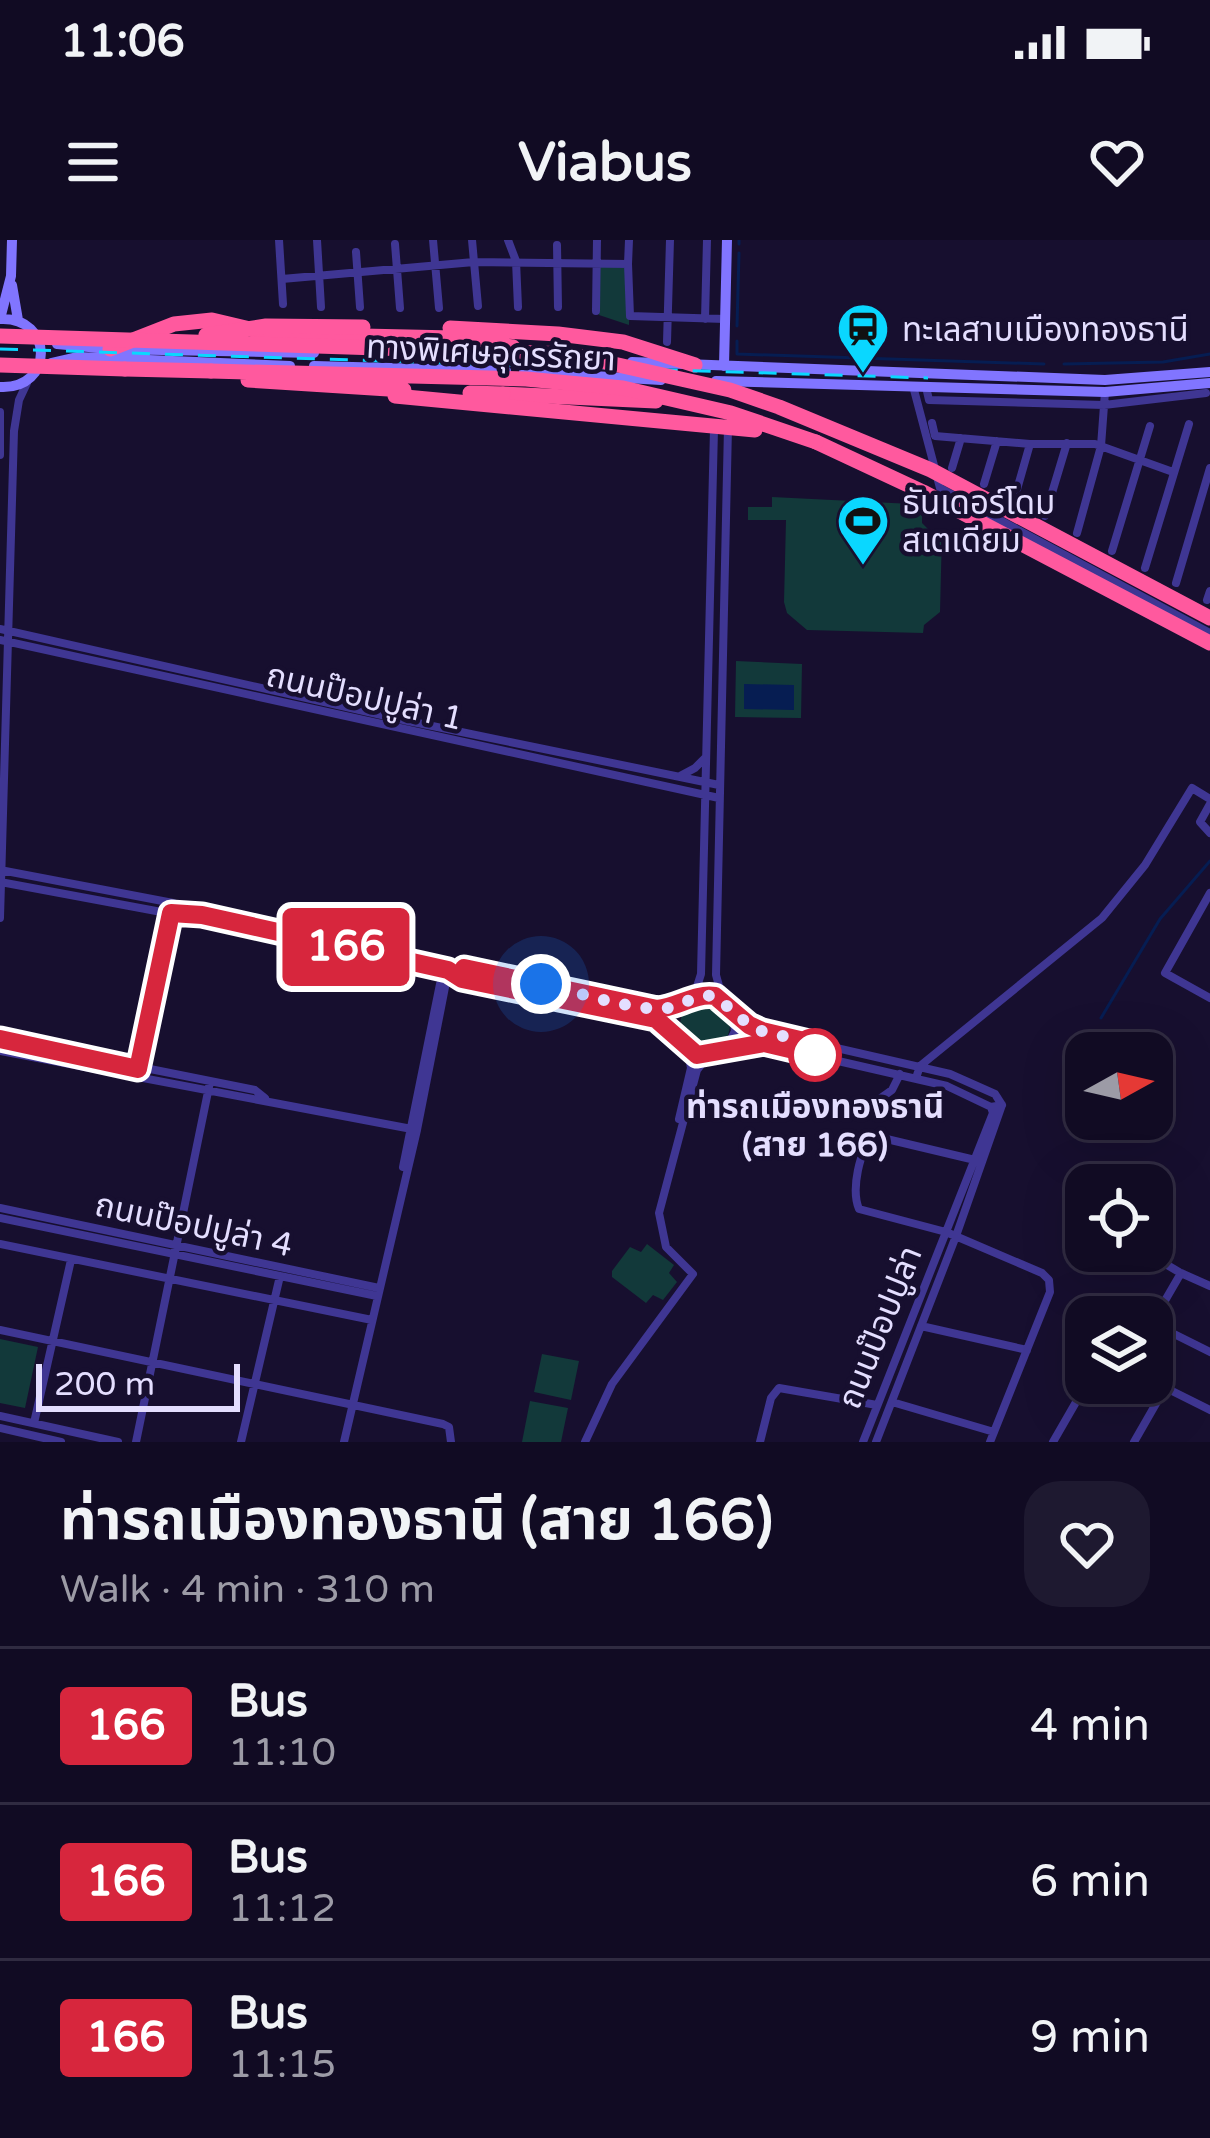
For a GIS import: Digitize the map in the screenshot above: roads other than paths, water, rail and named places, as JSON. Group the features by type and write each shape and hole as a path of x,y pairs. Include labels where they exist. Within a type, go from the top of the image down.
{"highway":[{"path":"110,349 195,320 212,320 271,334 454,338 569,354"},
{"path":"173,340 266,326 455,328 623,342 695,365"},
{"name":"ทางพิเศษอุดรรัถยา","path":"0,336 569,354 730,390 931,470 1210,618"},
{"name":"ทางพิเศษอุดรรัถยา","path":"0,365 526,379 622,388 730,412 817,442 923,492 1210,643"},
{"path":"295,366 372,394 742,427 817,442"},
{"path":"211,371 251,381 300,385 605,398 683,405 714,415"},
{"path":"605,398 668,381"}],"main road":[{"path":"12,240 11,276 18,320 39,339 110,349 1106,380 1210,372"},
{"path":"724,366 728,240"},
{"path":"11,276 0,319 18,320"},
{"path":"39,339 39,367"},
{"path":"0,387 27,381 39,367 77,357 668,381 920,385 1105,398 1208,388"}],"street":[{"path":"279,240 283,304"},
{"path":"317,240 321,307"},
{"path":"433,240 439,308"},
{"path":"472,240 478,306"},
{"path":"508,240 516,261 518,307"},
{"path":"596,311 597,240"},
{"path":"629,240 627,310 631,316 725,319"},
{"path":"667,342 670,240"},
{"path":"705,319 707,240"},
{"path":"395,244 400,308"},
{"path":"557,245 558,307"},
{"path":"356,252 360,307"},
{"path":"282,279 474,262 628,264"},
{"path":"724,366 728,405 716,975 725,1002"},
{"path":"0,918 14,431 27,381"},
{"path":"1,870 171,913 202,915 448,970 464,968 657,1009 680,1008 694,996 701,974 714,415 724,382"},
{"path":"920,385 940,488 1210,633"},
{"path":"1078,532 1102,446 1105,398"},
{"path":"0,412 0,455"},
{"path":"932,423 935,436 1102,446 1173,472"},
{"path":"1145,568 1189,424"},
{"path":"1112,550 1150,426"},
{"path":"952,468 961,438"},
{"path":"984,484 997,441"},
{"path":"1045,516 1067,443"},
{"path":"1014,500 1030,444"},
{"path":"1176,583 1210,469"},
{"path":"5,629 408,721 719,785"},
{"name":"ถนนป๊อปปูล่า 1","path":"5,640 719,798"},
{"path":"678,777 706,755"},
{"path":"916,1078 920,1066 1102,918 1145,865 1192,788 1210,801 1200,822 1210,833"},
{"path":"1,882 185,906 202,915"},
{"path":"1210,893 1166,973 1210,998"},
{"path":"138,1069 171,913"},
{"path":"448,970 462,979 656,1019 688,1051 691,1068 676,1139"},
{"path":"344,1442 398,1203 440,984 448,970"},
{"path":"694,996 715,996 762,1031 920,1066 995,1094 1002,1113 951,1234"},
{"path":"726,1048 735,1030 732,1010"},
{"path":"674,1024 676,1035"},
{"path":"0,1039 209,1087"},
{"path":"585,1442 619,1373 693,1274 669,1252 660,1224 660,1199 697,1070 707,1056 764,1043 916,1078 991,1107 1002,1105"},
{"path":"819,1056 821,1045"},
{"path":"0,1051 413,1129"},
{"path":"688,1051 707,1056"},
{"path":"878,1100 892,1090 900,1074"},
{"path":"136,1442 209,1087"},
{"path":"951,1234 993,1113 991,1107"},
{"path":"891,1402 992,1437 1050,1292 1049,1280 1042,1273 951,1234 859,1209 854,1198 868,1139 881,1135 975,1160"},
{"name":"ถนนป๊อปปูล่า 4","path":"0,1208 378,1292"},
{"name":"ถนนป๊อปปูล่า 4","path":"0,1218 102,1234"},
{"name":"ถนนป๊อปปูล่า","path":"876,1442 951,1234"},
{"name":"ถนนป๊อปปูล่า","path":"863,1442 951,1234"},
{"path":"0,1244 372,1320"},
{"name":"ถนนป๊อปปูล่า 4","path":"176,1250 280,1276 378,1292"},
{"path":"34,1423 71,1260"},
{"path":"1173,1268 1210,1286"},
{"path":"1168,1296 1181,1273"},
{"path":"241,1442 280,1276"},
{"path":"921,1326 1027,1350"},
{"path":"0,1330 443,1424 449,1427 451,1442"},
{"path":"1173,1334 1210,1352"},
{"path":"760,1442 771,1398 779,1388 877,1405"},
{"path":"1173,1392 1210,1410"},
{"path":"1053,1442 1075,1404"},
{"path":"1134,1442 1156,1404"},
{"path":"0,1416 118,1442"},
{"path":"0,1428 31,1439 61,1442"}],"water":[{"path":"744,684 794,685 794,710 744,709"}],"waterway":[{"path":"737,326 739,253"},
{"path":"737,341 737,354 1044,364"},
{"path":"1064,364 1163,362 1210,354"},
{"path":"1101,1018 1160,919 1210,861"}],"railway":[{"path":"0,349 928,378"}],"place":[{"name":"ทะเลสาบเมืองทองธานี","path":"863,375"},
{"name":"ธันเดอร์โดม สเตเดียม","path":"863,567"},
{"name":"ท่ารถเมืองทองธานี (สาย 166)","path":"815,1055"}]}
